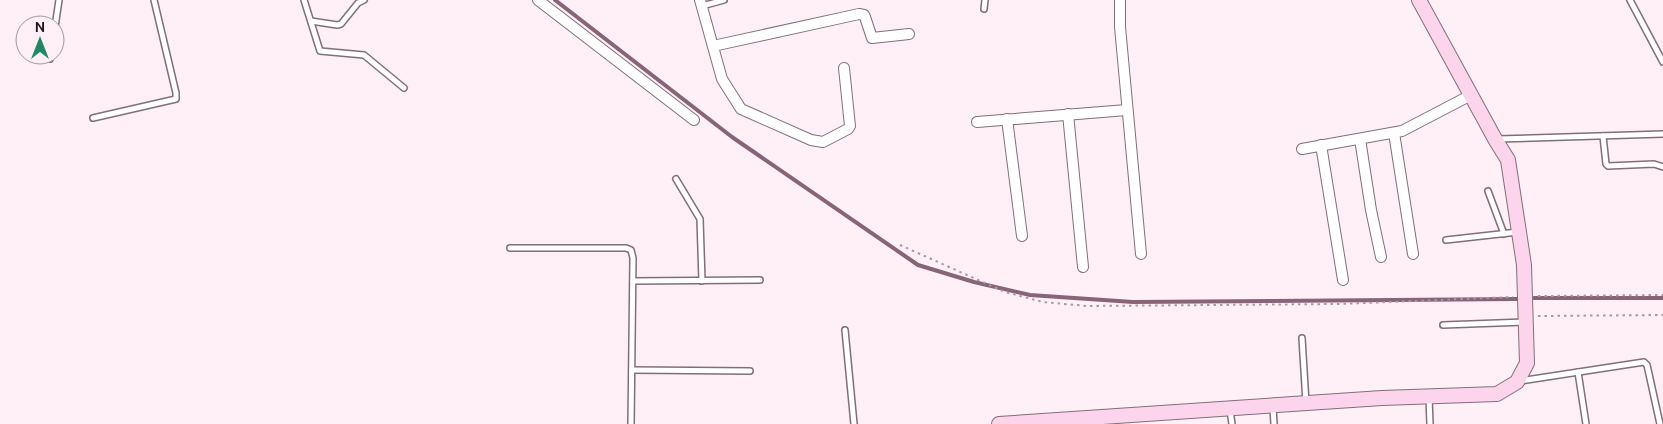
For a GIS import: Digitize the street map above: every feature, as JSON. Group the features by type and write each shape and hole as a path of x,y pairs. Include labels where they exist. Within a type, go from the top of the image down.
{"street":[{"path":"538,0 694,120"},
{"path":"1120,0 1120,27 1140,254"},
{"path":"999,424 1102,421 1272,405 1497,394 1517,382 1527,363 1524,265 1508,160 1419,0"},
{"path":"701,3 722,79 741,109 817,142 823,142 848,129 850,126 844,68"},
{"path":"713,46 859,14 865,17 872,38 909,34"},
{"path":"1302,149 1394,133 1410,127 1471,96"},
{"path":"977,122 1127,110"},
{"path":"1068,114 1083,267"},
{"path":"1007,119 1022,236"},
{"path":"1394,133 1413,254"},
{"path":"1360,139 1371,210 1381,257"},
{"path":"1321,145 1344,280"}],"lane":[{"path":"57,15 59,0"},
{"path":"93,118 176,99 154,0"},
{"path":"304,0 320,52 364,55 404,88"},
{"path":"310,21 337,26 341,24 358,3 364,0"},
{"path":"701,3 724,0"},
{"path":"984,9 985,0"},
{"path":"1630,0 1663,62"},
{"path":"1495,139 1663,134"},
{"path":"1603,136 1606,164 1608,166 1654,164 1663,167"},
{"path":"676,179 700,219 702,281"},
{"path":"1488,191 1504,234"},
{"path":"1446,240 1519,232"},
{"path":"510,248 626,248 631,250 633,258 631,424"},
{"path":"632,281 760,280"},
{"path":"1443,325 1526,319"},
{"path":"846,330 854,424"},
{"path":"1302,338 1306,403"},
{"path":"1517,382 1644,362 1647,365 1660,424"},
{"path":"632,370 750,371"},
{"path":"1578,372 1586,424"},
{"path":"1429,396 1430,424"},
{"path":"1272,405 1274,424"},
{"path":"1230,408 1232,424"}],"path":[{"path":"900,245 1005,292 1042,302 1087,306 1338,304 1525,296 1663,295"},
{"path":"1526,319 1663,315"}],"waterway":[{"path":"555,0 732,137 918,265 974,282 1030,295 1133,302 1517,299"},
{"path":"1534,298 1663,298"}]}
